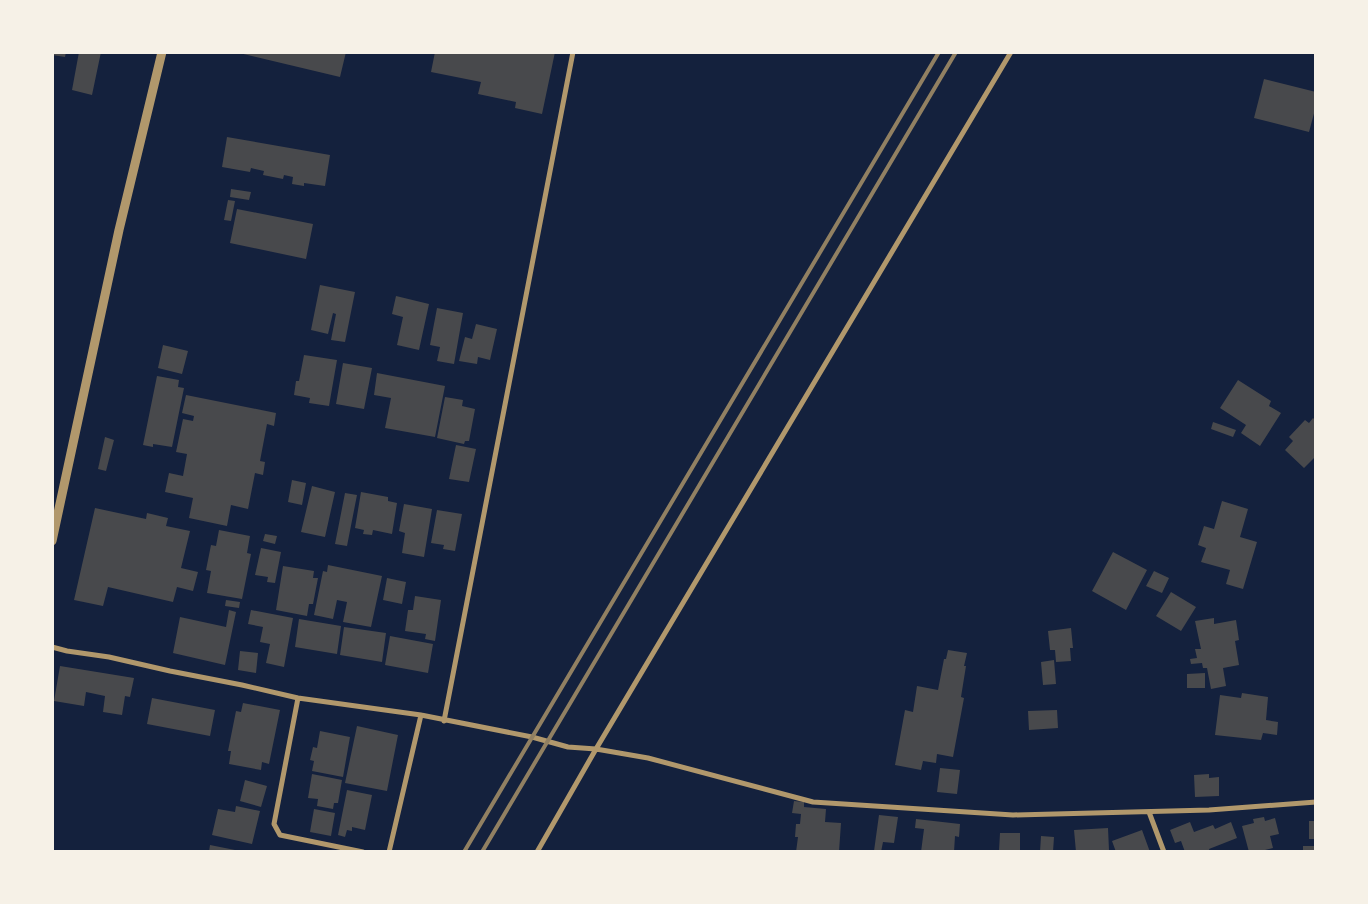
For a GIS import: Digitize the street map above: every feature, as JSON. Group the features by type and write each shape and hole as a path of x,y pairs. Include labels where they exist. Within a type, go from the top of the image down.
{"street":[{"path":"52,541 119,230 162,52"},
{"path":"444,721 573,52"},
{"path":"537,852 596,749 1011,52"},
{"path":"52,647 109,657 170,672 242,685 298,698 421,715 532,737 568,747 596,749 648,758 813,802 1013,815 1209,810 1316,802"},
{"path":"298,698 274,824 280,835 363,852"},
{"path":"390,852 421,715"},
{"path":"1149,812 1164,852"}],"building":[{"path":"52,52 66,52 65,57 52,55"},
{"path":"79,52 101,52 92,95 72,90"},
{"path":"235,52 346,52 340,77"},
{"path":"435,52 555,52 542,114 515,108 516,102 478,94 481,82 431,72"},
{"path":"1264,79 1316,92 1316,106 1309,132 1254,118"},
{"path":"227,137 330,155 325,186 304,183 304,186 292,184 293,177 284,175 283,179 263,175 264,171 251,168 250,172 222,167"},
{"path":"231,189 251,192 249,200 230,197"},
{"path":"228,200 235,201 231,221 224,220"},
{"path":"237,209 313,224 306,259 230,243"},
{"path":"320,285 355,292 345,342 331,340 336,314 333,313 328,334 311,330"},
{"path":"396,296 429,304 419,350 397,345 403,317 392,314"},
{"path":"437,308 463,313 454,364 437,361 440,347 430,345"},
{"path":"476,324 497,329 490,360 478,357 477,364 459,361 465,337 472,339"},
{"path":"163,345 188,351 182,374 158,368"},
{"path":"304,355 337,360 329,406 309,403 310,398 294,395"},
{"path":"343,363 372,368 364,409 336,404"},
{"path":"377,373 445,386 435,437 385,428 391,398 374,395"},
{"path":"157,376 179,380 178,387 184,388 172,447 153,444 153,447 143,445"},
{"path":"1238,380 1271,401 1269,406 1281,413 1260,446 1241,433 1246,425 1220,408"},
{"path":"186,395 276,413 274,426 267,424 260,461 265,462 263,475 255,473 248,509 231,505 227,526 189,518 193,498 165,492 169,473 183,476 187,454 176,452 183,419 193,421 194,416 182,413"},
{"path":"445,397 463,400 462,406 475,409 469,441 465,441 464,444 437,438"},
{"path":"1313,418 1316,421 1316,456 1304,468 1285,450 1293,441 1289,437 1305,420 1309,423"},
{"path":"1213,422 1236,430 1233,437 1211,429"},
{"path":"105,437 114,440 106,471 98,469"},
{"path":"456,445 476,449 469,482 449,479"},
{"path":"292,480 306,483 302,505 288,502"},
{"path":"312,486 335,492 325,537 301,532"},
{"path":"361,492 388,497 388,501 397,503 392,534 373,530 372,535 363,534 364,530 355,528"},
{"path":"345,493 357,495 347,546 335,544"},
{"path":"1222,501 1248,509 1240,537 1257,542 1243,589 1226,584 1230,570 1201,562 1206,548 1198,545 1204,526 1214,529"},
{"path":"404,504 432,509 424,557 402,553 405,533 399,531"},
{"path":"95,508 146,519 147,513 168,518 166,526 190,531 181,568 198,572 193,591 177,587 173,602 108,587 103,606 74,600"},
{"path":"437,510 462,514 455,551 443,549 444,545 431,543"},
{"path":"219,530 250,536 247,553 251,554 242,599 207,593 211,571 206,570 211,545 216,546"},
{"path":"265,534 277,536 275,544 263,541"},
{"path":"261,548 281,552 275,583 267,582 268,577 255,575"},
{"path":"1113,552 1147,570 1126,610 1092,591"},
{"path":"328,565 382,576 371,627 343,622 347,602 337,600 333,619 314,615 323,571 327,572"},
{"path":"283,566 314,571 313,578 318,578 313,604 309,604 307,616 276,610"},
{"path":"1154,571 1169,578 1162,593 1146,586"},
{"path":"387,578 406,582 402,604 383,600"},
{"path":"1171,592 1196,607 1181,631 1156,616"},
{"path":"415,596 441,600 435,641 425,639 426,634 405,631 408,610 413,610"},
{"path":"226,600 240,602 239,608 225,606"},
{"path":"229,610 236,612 225,665 173,653 180,617 226,627"},
{"path":"251,610 293,618 284,667 266,663 270,644 260,642 263,627 248,624"},
{"path":"1214,618 1214,624 1236,620 1239,640 1235,641 1239,665 1223,668 1226,686 1211,689 1207,668 1203,668 1202,663 1191,664 1190,659 1197,658 1195,649 1201,649 1195,621"},
{"path":"299,619 341,626 337,654 295,647"},
{"path":"344,627 386,633 382,662 340,655"},
{"path":"1071,628 1073,648 1070,648 1071,661 1056,662 1055,650 1050,650 1048,631"},
{"path":"390,636 433,644 428,673 385,665"},
{"path":"948,650 967,653 961,697 964,698 953,757 937,754 936,763 923,761 921,770 895,765 905,710 913,712 917,686 938,690 944,659 946,659"},
{"path":"240,651 258,653 256,673 238,670"},
{"path":"1054,660 1056,684 1043,685 1041,662"},
{"path":"60,666 134,678 130,697 125,696 122,715 103,712 105,696 86,692 84,706 54,701"},
{"path":"1205,673 1205,688 1187,688 1187,674"},
{"path":"1242,693 1268,697 1266,720 1278,722 1277,735 1263,733 1261,740 1215,735 1220,695 1241,698"},
{"path":"152,698 215,710 210,736 147,724"},
{"path":"243,703 280,710 269,764 262,762 261,770 229,764 231,751 228,751 236,711 241,712"},
{"path":"1057,710 1058,728 1029,730 1028,711"},
{"path":"357,726 398,735 387,791 345,783"},
{"path":"320,731 350,737 343,777 312,771 314,761 310,760 313,747 317,748"},
{"path":"940,768 960,770 957,794 937,792"},
{"path":"312,774 342,780 338,803 334,803 333,809 317,806 318,799 308,798"},
{"path":"1209,774 1209,778 1219,777 1219,796 1195,797 1194,775"},
{"path":"245,780 267,786 261,807 240,801"},
{"path":"347,790 372,795 365,830 352,827 352,831 347,830 345,837 338,835"},
{"path":"794,801 804,802 804,807 826,809 825,822 841,823 839,852 796,852 798,837 795,837 796,824 800,824 801,814 792,813"},
{"path":"236,806 260,811 252,844 212,835 218,809 235,812"},
{"path":"314,809 335,813 331,836 310,832"},
{"path":"879,815 898,817 894,843 883,842 881,852 874,851"},
{"path":"1264,817 1265,821 1275,818 1279,834 1270,836 1273,848 1249,852 1242,826 1254,823 1253,819"},
{"path":"916,819 960,824 959,837 955,836 954,852 921,852 924,829 915,828"},
{"path":"1309,821 1316,821 1316,839 1309,839"},
{"path":"1190,822 1194,832 1213,825 1215,829 1231,822 1237,838 1209,849 1210,852 1185,852 1181,841 1175,843 1170,830"},
{"path":"1108,828 1109,850 1076,852 1074,830"},
{"path":"1142,830 1150,852 1116,852 1112,841"},
{"path":"1000,833 1020,833 1020,852 999,851"},
{"path":"1041,836 1054,837 1053,852 1040,852"},
{"path":"210,845 240,851 240,852 209,852"},
{"path":"1303,846 1316,846 1316,852 1303,852"}],"railway":[{"path":"464,852 939,52"},
{"path":"482,852 956,52"}]}
